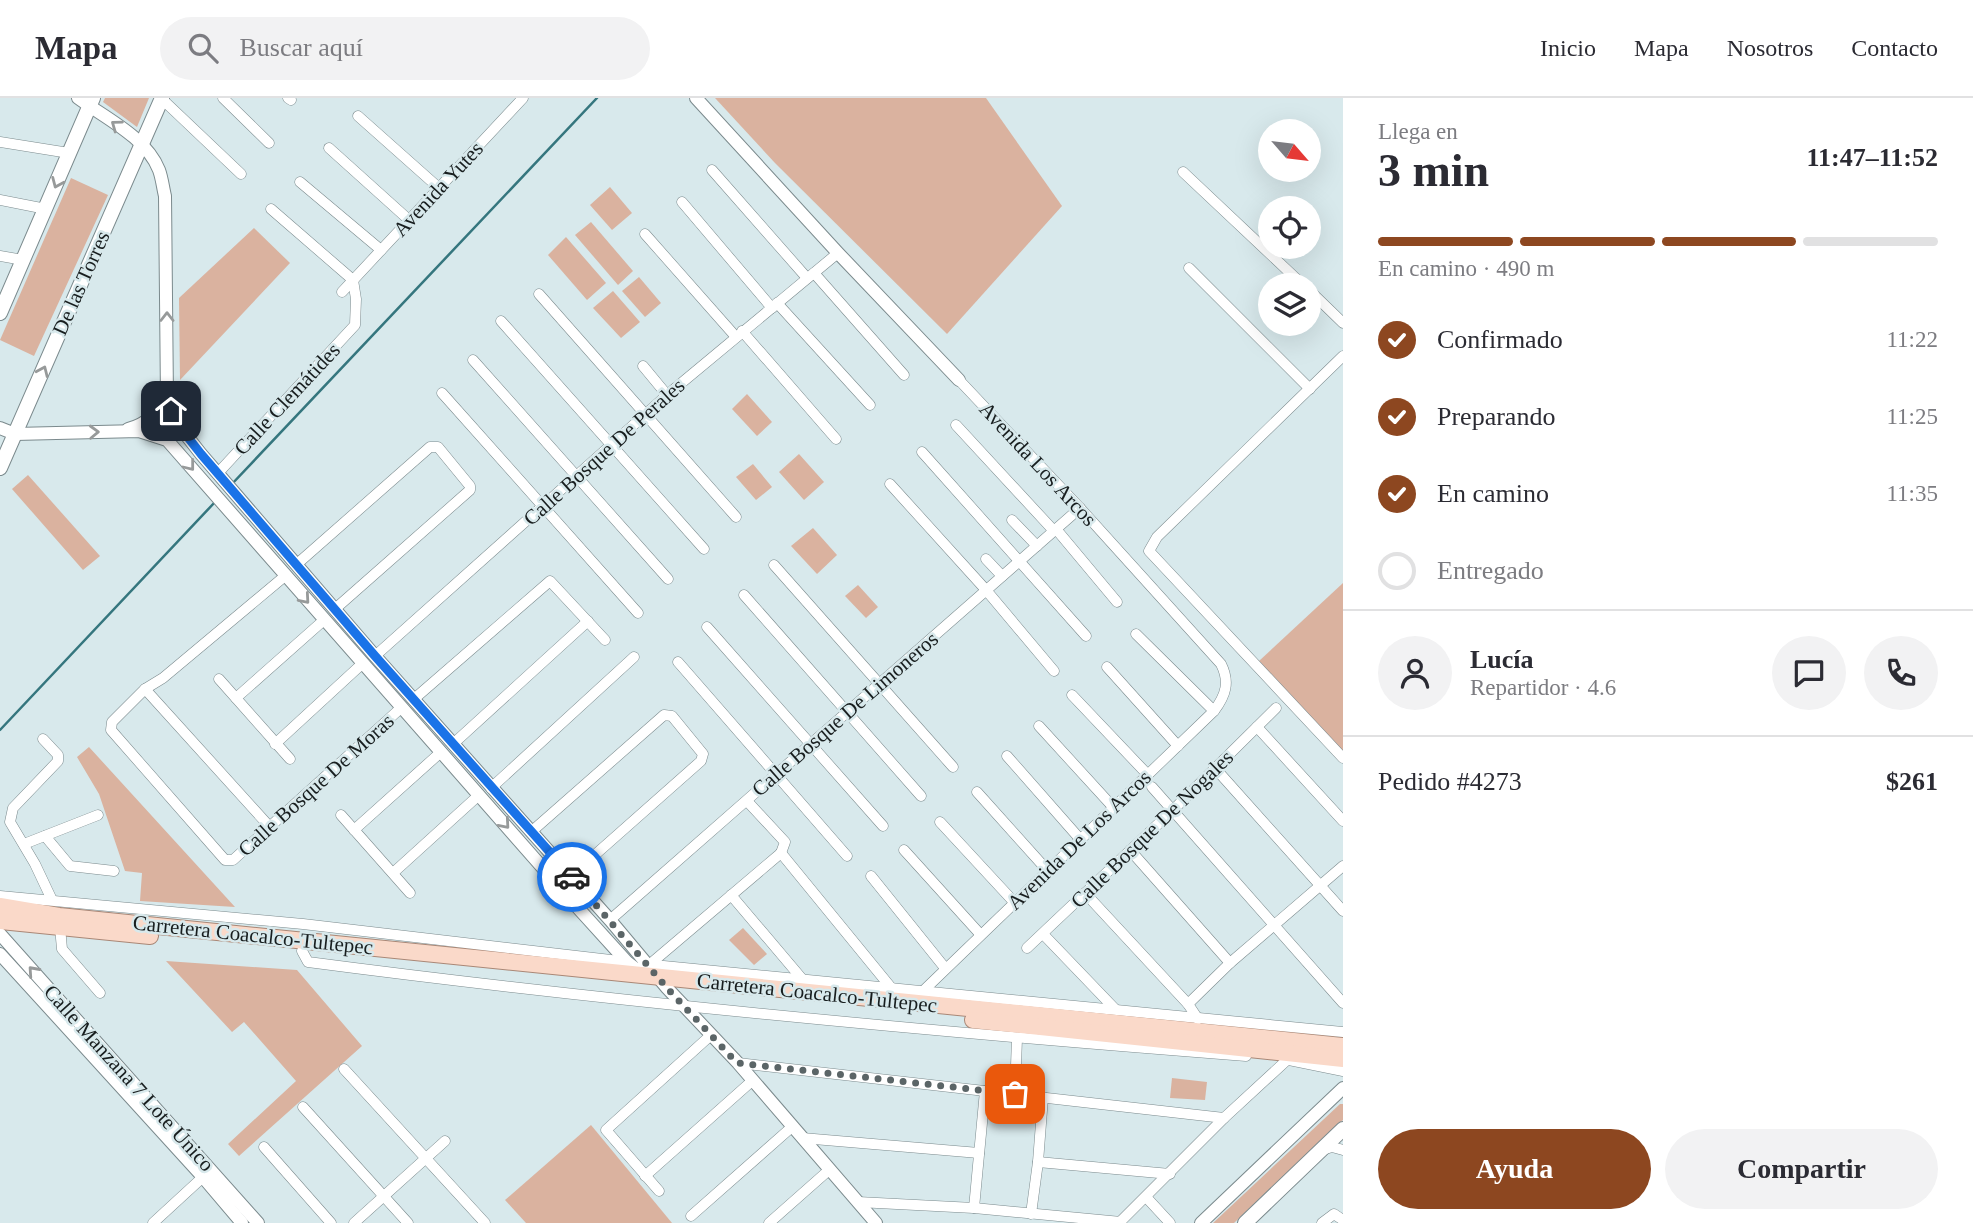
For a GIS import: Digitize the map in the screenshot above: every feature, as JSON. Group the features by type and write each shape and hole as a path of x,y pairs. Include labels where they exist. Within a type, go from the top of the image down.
{"main road":[{"name":"De las Torres","path":"0,468 162,99"},
{"path":"0,313 69,153 86,101"},
{"name":"Carretera Coacalco-Tultepec","path":"0,906 60,915 657,979 1343,1059"},
{"name":"Carretera Coacalco-Tultepec","path":"0,921 303,951 657,979"},
{"path":"1245,1223 1343,1129"}],"street":[{"path":"67,98 86,101 142,144 160,171 165,196 167,399 175,421 375,656 610,920 657,979 687,1006 793,1126 858,1202 869,1221"},
{"path":"223,98 269,143"},
{"name":"Avenida Los Arcos","path":"695,98 1080,508 1221,664 1227,683"},
{"path":"162,99 241,174"},
{"name":"Avenida Yutes","path":"342,292 519,99"},
{"path":"358,116 439,188"},
{"path":"0,142 69,153"},
{"path":"329,148 409,220"},
{"path":"712,170 904,375"},
{"path":"1183,172 1291,273"},
{"path":"300,182 381,250"},
{"path":"0,200 46,209"},
{"path":"682,202 870,405"},
{"path":"271,209 353,280"},
{"path":"645,234 836,439"},
{"name":"Calle Bosque De Perales","path":"375,656 667,396 838,253"},
{"path":"0,256 23,260"},
{"path":"1189,268 1310,389"},
{"name":"Calle Clemátides","path":"220,475 355,325 356,299 353,280"},
{"path":"538,294 736,517"},
{"path":"1321,302 1343,323"},
{"path":"501,321 704,549"},
{"path":"1343,356 1157,537 1150,547 1151,554 1343,758"},
{"path":"473,360 668,579"},
{"path":"643,366 667,396"},
{"path":"123,431 139,426 153,416 163,402 167,386"},
{"path":"442,393 638,613"},
{"path":"956,425 1055,530 1117,602"},
{"path":"0,428 15,434 139,430 167,440 626,962 657,979 803,980 1343,1032"},
{"path":"297,564 430,447 438,447 470,486 470,490 335,609"},
{"path":"922,452 1086,636"},
{"path":"890,484 986,590 1054,671"},
{"name":"Calle Bosque De Limoneros","path":"610,920 1080,508"},
{"path":"1012,520 1037,546"},
{"path":"270,558 282,547"},
{"path":"986,559 1002,576"},
{"path":"774,565 953,767"},
{"path":"269,826 145,689 163,678 285,576"},
{"path":"414,699 546,582 553,582 605,640"},
{"path":"744,595 921,796"},
{"path":"236,698 324,620"},
{"path":"453,744 589,621"},
{"path":"707,627 883,826"},
{"path":"1136,634 1214,711"},
{"path":"491,788 634,656"},
{"path":"678,662 847,856"},
{"path":"275,744 363,663"},
{"path":"1107,667 1178,746"},
{"path":"219,679 290,759"},
{"name":"Avenida De Los Arcos","path":"922,992 1214,711 1223,699 1227,683"},
{"name":"Calle Bosque De Moras","path":"145,689 110,727 168,796 225,860 229,861 402,707"},
{"path":"1072,695 1147,775"},
{"name":"Calle Bosque De Nogales","path":"1027,948 1276,708"},
{"path":"531,832 664,715 672,716 703,754 701,761 571,876"},
{"path":"421,729 431,719"},
{"path":"1039,726 1113,807"},
{"path":"1257,727 1343,821"},
{"path":"43,739 59,758 13,808 10,822 52,900"},
{"path":"354,830 441,752"},
{"path":"1007,756 1080,839"},
{"path":"1215,768 1343,911"},
{"path":"1152,787 1343,1003"},
{"path":"977,792 1047,870"},
{"path":"393,873 480,795"},
{"path":"657,979 731,895 781,853 785,842 747,801"},
{"path":"24,844 98,815"},
{"path":"341,815 410,893"},
{"path":"940,822 1014,902"},
{"path":"45,836 70,866 114,871"},
{"path":"904,850 980,934"},
{"path":"1130,850 1230,963"},
{"path":"781,853 893,990"},
{"path":"1188,1004 1230,963 1343,866"},
{"path":"871,876 945,968"},
{"path":"1085,893 1188,1004 1198,1019"},
{"path":"731,895 803,980"},
{"path":"0,896 303,925 626,962"},
{"path":"578,908 590,898"},
{"path":"60,927 62,949 100,993"},
{"name":"Calle Manzana 7 Lote Único","path":"0,934 240,1215"},
{"path":"1043,934 1115,1009"},
{"path":"303,951 308,962 687,1006 1017,1038 1287,1060 1343,1059"},
{"name":"Calle Manzana 7 Lote Único","path":"0,954 203,1177 240,1215 258,1223"},
{"path":"659,1191 606,1131 607,1128 711,1035"},
{"path":"1015,1094 1017,1038"},
{"path":"858,1202 974,1208 1120,1222 1224,1118 1287,1060"},
{"path":"737,1063 1224,1118"},
{"path":"344,1069 485,1223"},
{"path":"645,1176 752,1081"},
{"path":"1201,1223 1343,1088"},
{"path":"974,1208 985,1091"},
{"path":"1031,1214 1043,1097"},
{"path":"303,1107 408,1223"},
{"path":"691,1216 793,1126"},
{"path":"802,1138 979,1153"},
{"path":"354,1223 445,1141"},
{"path":"264,1147 331,1223"},
{"path":"1319,1152 1332,1147 1343,1150"},
{"path":"1038,1162 1170,1174"},
{"path":"769,1223 829,1170"},
{"path":"153,1223 203,1177"},
{"path":"1146,1197 1170,1223"},
{"path":"1322,1223 1334,1214 1343,1220"}],"shaded area":[{"path":"105,98 149,98 137,127 103,102"},
{"path":"715,98 986,98 1062,206 947,334 775,163"},
{"path":"71,178 108,195 34,356 0,340"},
{"path":"610,187 632,213 612,230 590,205"},
{"path":"591,222 633,271 618,285 575,235"},
{"path":"254,228 290,263 180,380 179,298"},
{"path":"566,237 606,283 587,300 548,255"},
{"path":"639,277 661,303 645,317 622,291"},
{"path":"613,291 640,322 621,338 593,308"},
{"path":"747,394 772,422 757,436 732,409"},
{"path":"799,454 824,482 804,500 779,472"},
{"path":"753,464 772,487 756,500 736,477"},
{"path":"28,475 100,556 83,570 12,489"},
{"path":"813,528 837,555 817,574 791,546"},
{"path":"1343,583 1343,753 1259,661"},
{"path":"858,585 878,607 866,618 845,596"},
{"path":"89,747 235,907 140,901 142,873 125,871 99,794 77,757"},
{"path":"743,928 767,954 754,965 729,940"},
{"path":"166,961 297,970 362,1046 239,1156 228,1144 296,1081 244,1022 232,1032"},
{"path":"1172,1078 1207,1082 1205,1100 1170,1098"},
{"path":"1343,1104 1343,1120 1234,1223 1213,1223"},
{"path":"591,1125 672,1223 526,1223 505,1200"}],"waterway":[{"path":"231,485 597,98"},
{"path":"0,730 215,502"}],"way so far":[{"path":"572,877 667,988 687,1006 737,1063 1015,1094"}],"route":[{"path":"171,411 175,421 201,454 375,656 572,877"}]}
